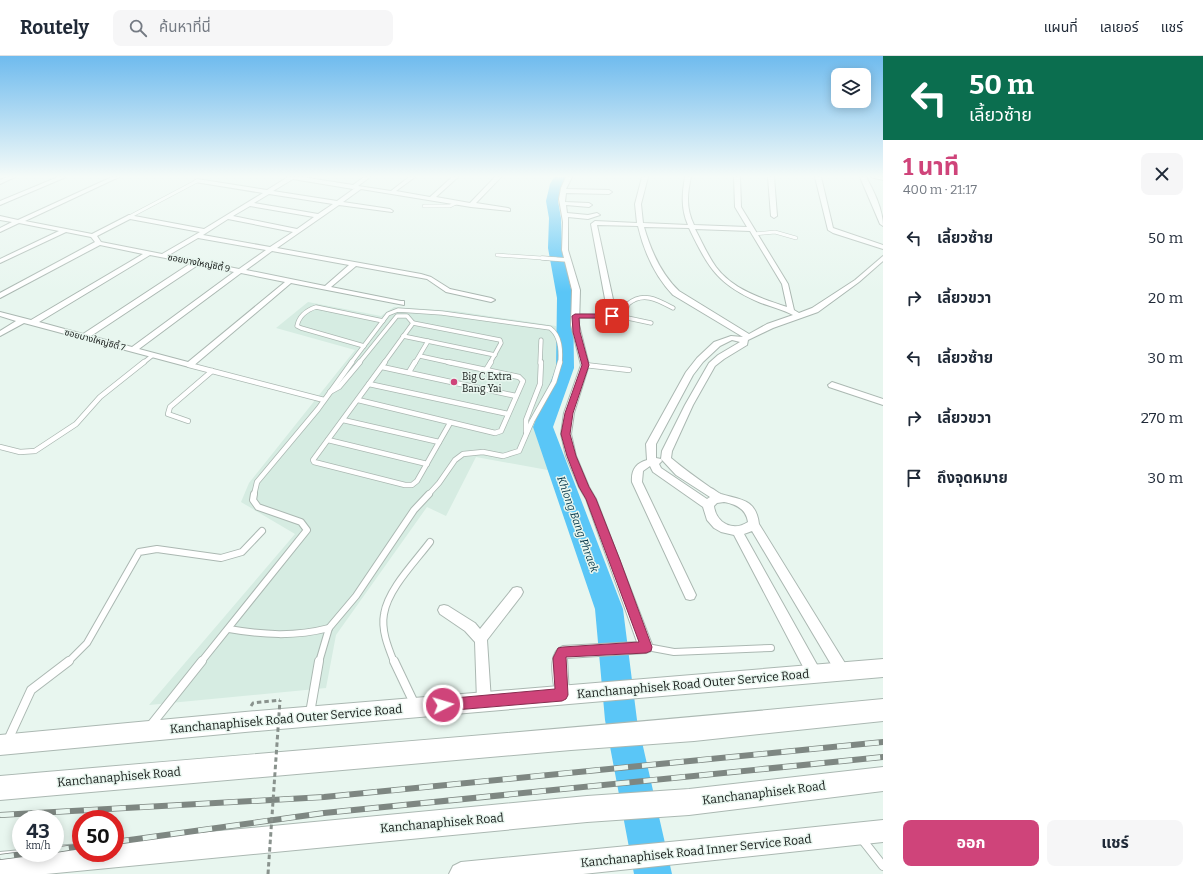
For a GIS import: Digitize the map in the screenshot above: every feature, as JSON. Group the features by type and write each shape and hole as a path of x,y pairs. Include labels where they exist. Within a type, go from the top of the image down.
{"highway":[{"name":"Kanchanaphisek Road","path":"0,788 570,738 694,729 883,710"},
{"name":"Kanchanaphisek Road","path":"0,865 587,809 689,802 883,779"}],"main road":[{"name":"Kanchanaphisek Road Outer Service Road","path":"3,744 246,722 309,718 484,701 815,675 883,668"},
{"name":"Kanchanaphisek Road Inner Service Road","path":"469,874 883,831"}],"street":[{"path":"0,230 33,215"},
{"path":"162,256 230,215"},
{"path":"314,215 319,216"},
{"path":"565,215 564,260 576,290 576,332 585,365 569,413 566,434 572,456 584,487 591,499 615,560 642,647 563,652 559,658 570,694"},
{"path":"566,215 588,218 596,215"},
{"path":"640,215 641,224 654,261 667,284 676,293 746,338"},
{"path":"687,215 708,261 722,278 764,302 791,311 800,316"},
{"path":"742,215 785,284 791,311"},
{"path":"827,215 830,229 835,232 883,247"},
{"path":"133,350 240,271 319,216"},
{"path":"0,218 94,236 128,217 205,231"},
{"path":"227,217 299,231"},
{"path":"610,304 594,224 600,222 691,226 752,232"},
{"path":"0,261 66,230"},
{"path":"0,296 98,243 94,236"},
{"path":"197,236 272,248 421,276 429,278 448,291 491,300"},
{"name":"ซอยบางใหญ่ซิตี้ 9","path":"98,243 401,303"},
{"path":"32,323 149,253"},
{"path":"708,505 657,470 652,462 650,444 689,374 700,360 717,344 731,338 746,338 770,326 815,310 857,281 883,258"},
{"path":"84,337 196,262"},
{"path":"326,288 355,264"},
{"path":"189,365 290,281"},
{"name":"ซอยบางใหญ่ซิตี้ 7","path":"0,314 189,365"},
{"path":"0,334 23,320"},
{"path":"666,459 669,444 712,366 721,357 744,343 746,338"},
{"path":"832,385 883,402"},
{"path":"666,459 652,462 640,467 636,473 637,482 690,595"},
{"path":"666,459 680,472 719,498"},
{"path":"754,524 748,530 737,531 724,528 714,522 708,513 708,505 714,499 719,498 736,500 747,507 753,515 754,524 843,672"},
{"path":"737,531 815,675"},
{"path":"484,701 481,640 485,632 517,592"},
{"path":"444,610 470,627 481,640"}],"lane":[{"path":"752,232 776,231 796,238"},
{"path":"497,255 564,260"},
{"path":"624,316 625,306 628,302 643,296 651,297 673,308"},
{"path":"364,346 301,328 296,326 296,322 311,308 316,307 383,321"},
{"path":"145,732 307,530 302,522 290,516 258,507 253,500 257,482 318,409 388,314 398,310 450,313 550,328 555,331 562,354 559,371 553,386 534,418 520,451 511,455 503,456 483,452 463,454 455,460 439,483 414,510 356,596 329,628 320,656 309,718"},
{"path":"328,394 339,387 397,316 405,315 412,319 413,322 500,340 501,343 486,370"},
{"path":"575,316 624,316 651,323"},
{"path":"413,322 370,384 313,460 318,464 405,485 412,485 417,481 450,423"},
{"path":"403,336 495,355"},
{"path":"527,435 526,420 540,384 541,340"},
{"path":"409,372 428,341"},
{"path":"0,447 20,452 35,451 76,424 100,397 153,355"},
{"path":"358,400 450,423 498,432 501,431 523,381 522,378 420,356"},
{"path":"189,365 324,400"},
{"path":"585,365 629,370"},
{"path":"382,367 516,396"},
{"path":"188,420 168,414 170,407 212,371"},
{"path":"370,384 508,414"},
{"path":"343,420 440,442"},
{"path":"328,440 427,464"},
{"path":"3,744 31,690 70,660 87,644 139,552 158,549 221,558 242,552 262,531"},
{"path":"416,708 392,656 384,634 384,613 393,592 430,542"},
{"path":"228,629 253,634 280,636 313,633 329,628"},
{"path":"642,647 674,652 771,648"},
{"path":"858,834 883,866"}],"path":[{"path":"253,702 280,700 268,874"}],"shaded area":[{"path":"308,302 381,316 394,307 455,311 556,326 567,354 539,427 553,471 476,457 446,516 427,507 336,635 326,688 149,705 295,534 241,502 249,483 355,350 276,328"}],"waterway":[{"name":"Khlong Bang Phraek","path":"555,215 555,248 565,298 565,368 543,427 609,609 621,720 653,874"}],"railway":[{"path":"0,815 324,797 883,742"},
{"path":"124,841 324,813 883,757"},
{"path":"64,849 72,847"},
{"path":"0,857 12,855"}],"place":[{"name":"Big C Extra Bang Yai","path":"454,382"}],"route":[{"path":"443,705 562,695 559,658 563,652 646,647 615,560 572,456 566,434 566,422 585,365 585,359 576,332 575,316 612,316"}]}
